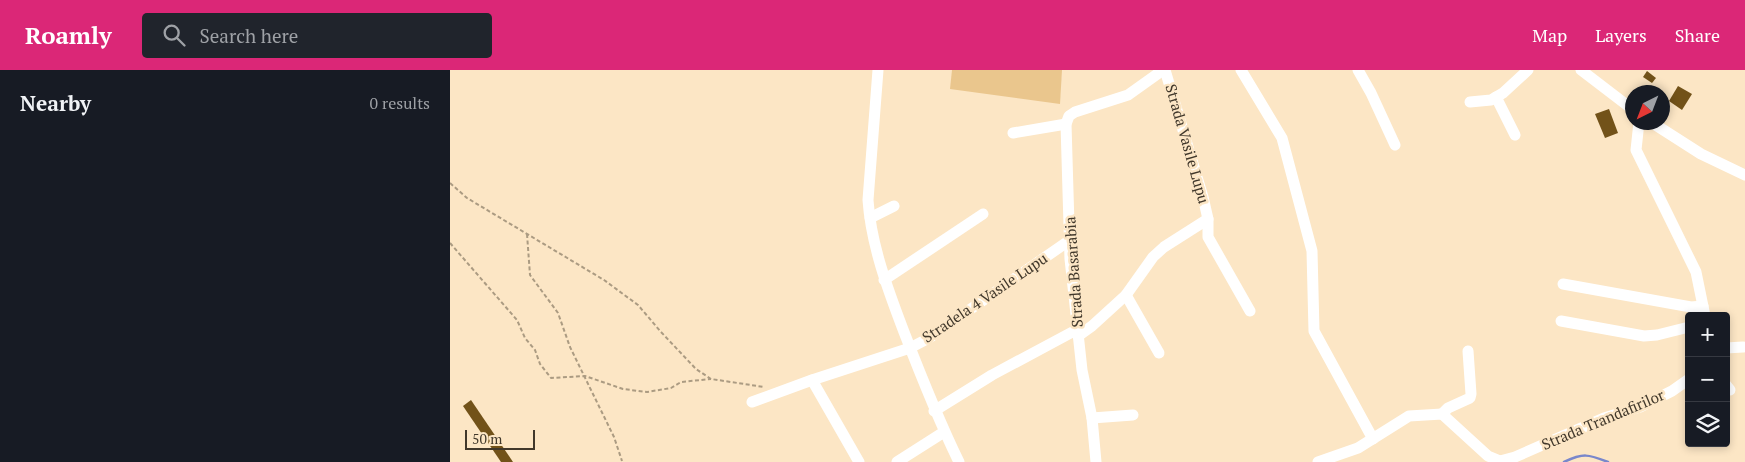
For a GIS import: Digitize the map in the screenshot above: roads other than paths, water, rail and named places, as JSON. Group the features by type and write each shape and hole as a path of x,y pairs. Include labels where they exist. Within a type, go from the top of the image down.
{"street":[{"path":"878,70 868,200 870,218 884,280 934,410 959,462"},
{"path":"1013,133 1066,124 1069,116 1074,112 1128,95 1164,70"},
{"name":"Strada Vasile Lupu","path":"1164,70 1203,197 1208,219 1208,237 1250,311"},
{"path":"1241,70 1282,138 1312,251 1314,331 1373,439"},
{"path":"1358,70 1395,145"},
{"path":"1470,102 1491,100 1518,81 1528,70"},
{"path":"1580,70 1625,104"},
{"path":"1496,97 1515,135"},
{"name":"Strada Basarabia","path":"1066,124 1070,259 1082,370 1092,418 1096,462"},
{"path":"1563,284 1704,311 1696,272 1636,150 1638,130"},
{"path":"1664,130 1701,154 1745,175"},
{"path":"870,218 894,206"},
{"path":"884,280 983,214"},
{"name":"Strada Vasile Lupu","path":"934,410 992,375 1092,326 1126,295 1153,257 1164,247 1208,219"},
{"name":"Stradela 4 Vasile Lupu","path":"752,402 910,348 929,338 1070,240"},
{"path":"1126,295 1159,353"},
{"path":"1561,321 1644,336 1657,336 1685,328"},
{"path":"1730,348 1743,347"},
{"path":"1318,462 1358,448 1409,416 1442,414 1448,408 1470,398 1468,351"},
{"path":"812,380 859,462"},
{"name":"Strada Trandafirilor","path":"1442,414 1488,456 1500,461 1515,457 1604,418 1640,407 1685,382"},
{"path":"1092,418 1133,415"},
{"path":"897,462 944,432"}],"waterway":[{"path":"1564,462 1581,456 1595,457 1608,462"}]}
